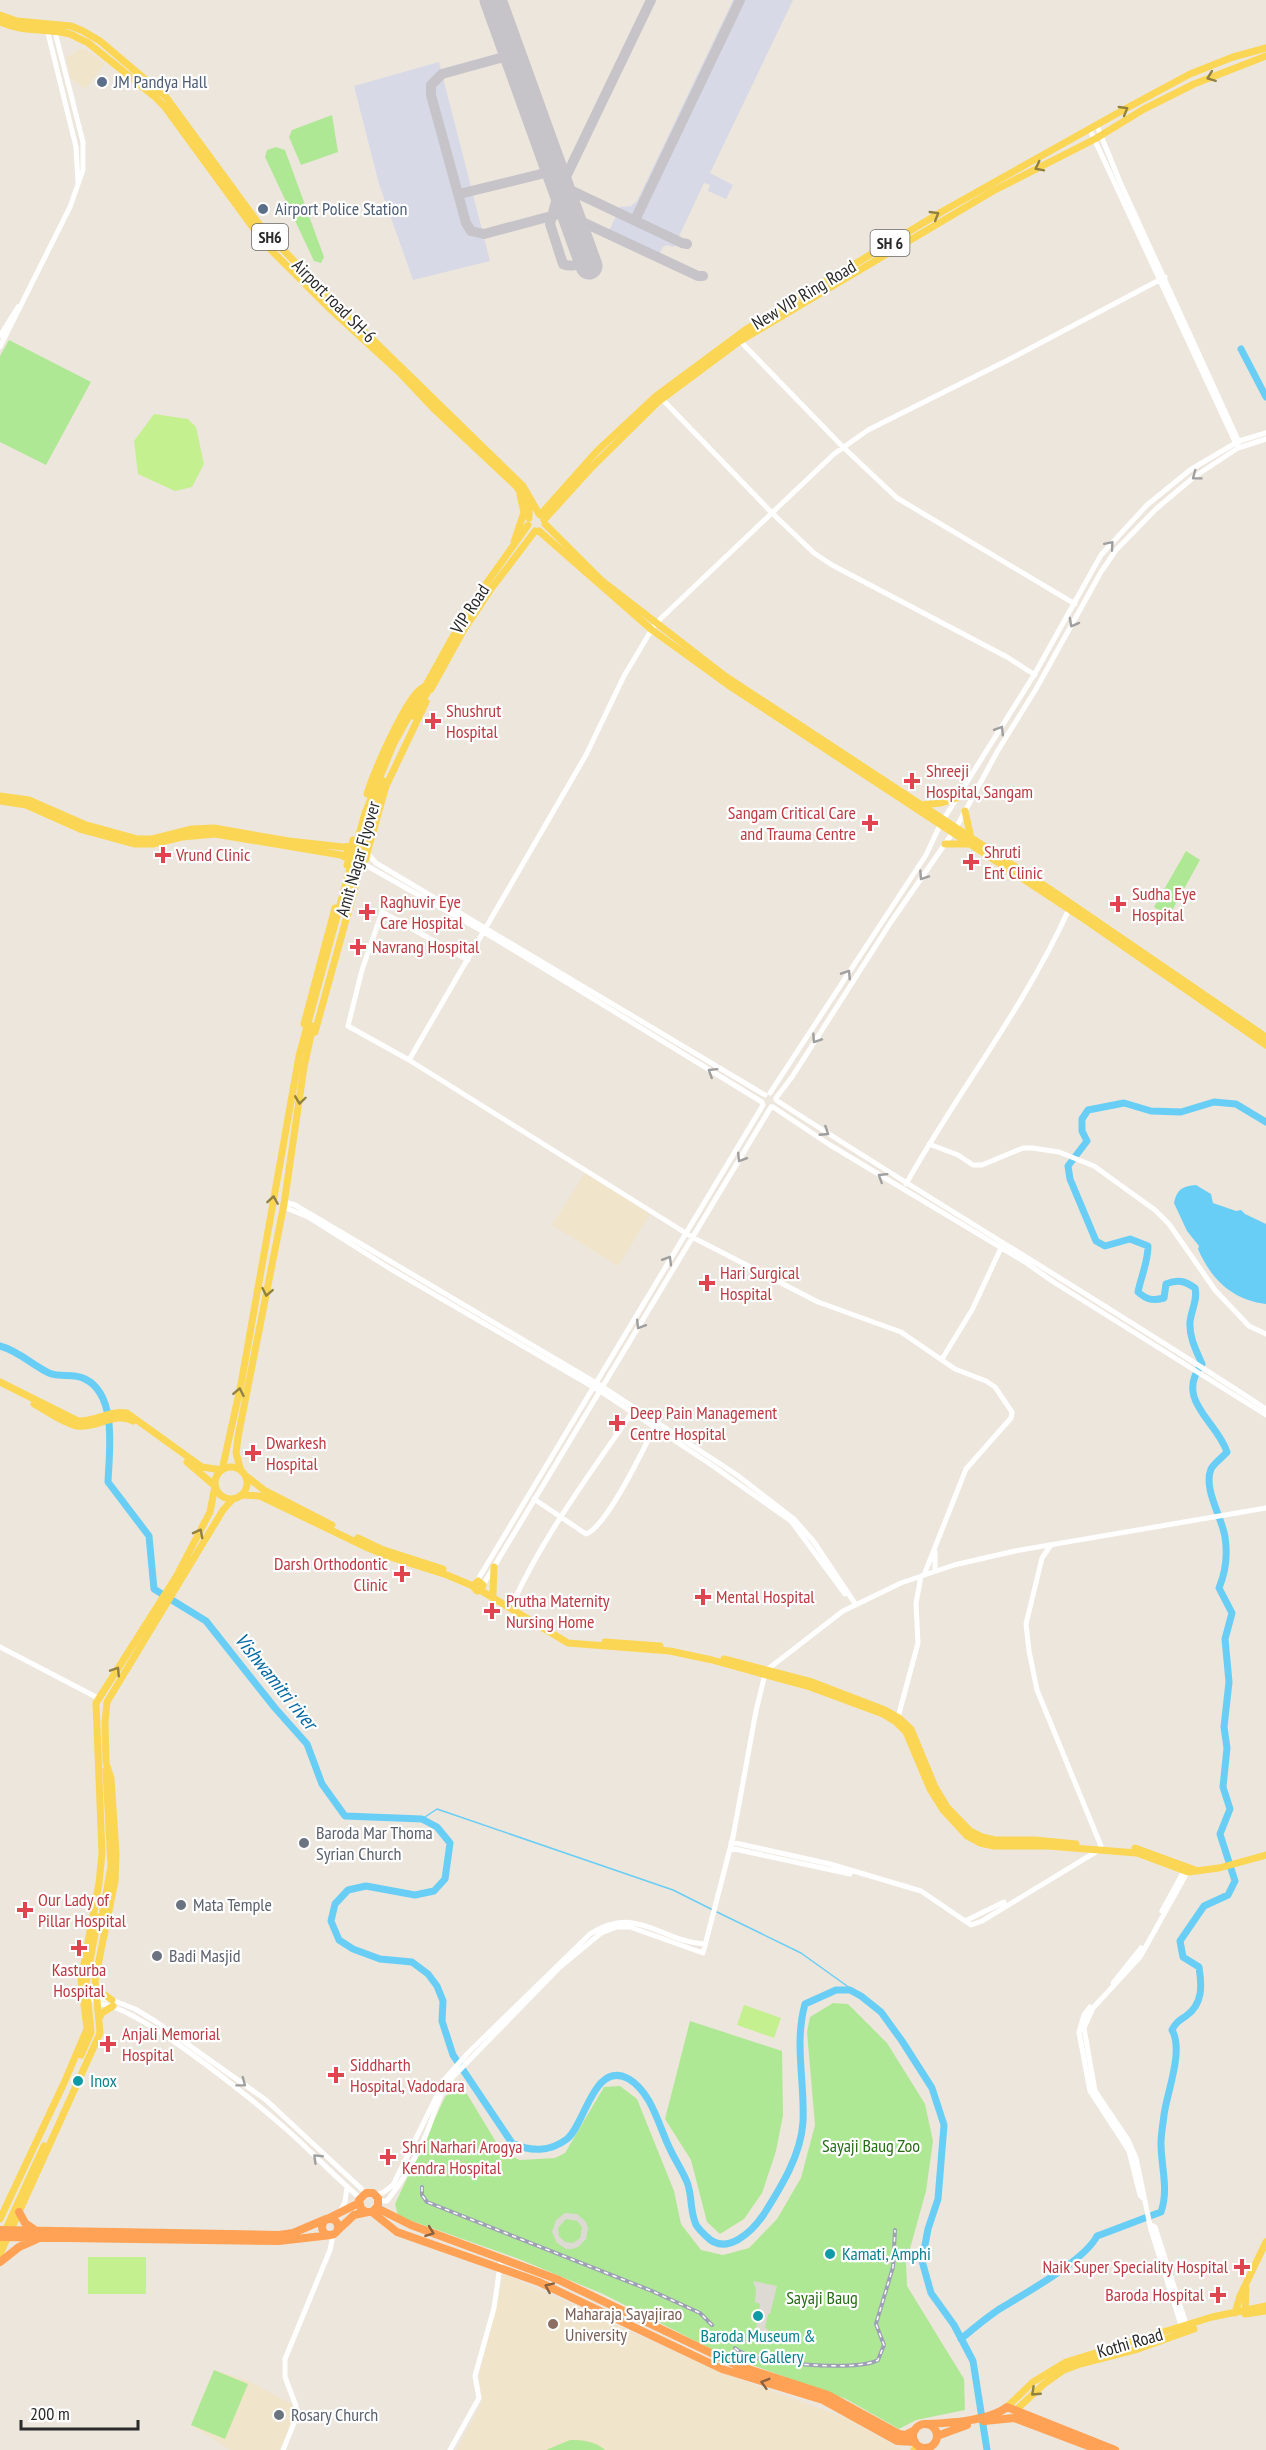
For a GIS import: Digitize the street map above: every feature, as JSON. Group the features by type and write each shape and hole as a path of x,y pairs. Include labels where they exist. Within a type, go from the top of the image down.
{"highway":[{"path":"0,2230 6,2235 279,2235 293,2233 328,2219 362,2198"},
{"path":"362,2198 363,2211 375,2206"},
{"path":"362,2198 411,2225 559,2280 735,2365 836,2398 899,2434 915,2430 920,2425 961,2423 1005,2413 1115,2450"},
{"path":"0,2262 39,2234 279,2241 334,2234 354,2215 375,2206"},
{"path":"375,2206 398,2232 500,2268 571,2297 722,2369 823,2400 891,2438 919,2447 933,2445 937,2436 961,2423"},
{"path":"20,2212 25,2223 39,2234"},
{"path":"328,2219 338,2223 334,2234"},
{"path":"328,2219 322,2224 322,2229 326,2234 334,2234"},
{"path":"1005,2413 1099,2450"},
{"path":"927,2424 935,2429 937,2436"},
{"path":"915,2430 919,2447"}],"main road":[{"name":"SH6","path":"0,15 17,21 71,27 100,41 170,102 254,230 289,262 330,309 527,496 542,518"},
{"name":"SH6","path":"0,22 31,31 69,34 94,48 165,106 218,175"},
{"path":"94,48 100,41"},
{"name":"New VIP Ring Road","path":"542,518 660,397 796,303 943,211 1190,74 1233,57 1266,48"},
{"name":"New VIP Ring Road","path":"542,518 554,499 600,447 745,330 993,191 1097,138 1143,110 1194,84 1266,56"},
{"name":"Airport road SH-6","path":"289,262 499,462 527,496"},
{"path":"512,550 524,512 519,490"},
{"path":"527,496 531,510 529,521 537,531 654,627 753,702 955,830 1266,1041"},
{"path":"529,521 534,514 542,518 601,580 654,627 779,713 920,805 942,823"},
{"name":"VIP Road","path":"428,686 442,668 491,590 537,531 542,518"},
{"name":"VIP Road","path":"428,686 478,595 523,535 529,521"},
{"path":"179,1579 210,1512 216,1477 222,1470 241,1384 287,1117 307,1042 314,1036 362,863 366,859 387,786 431,693 428,686 416,693 384,753 370,786 352,846 348,850 349,859 301,1035 307,1042 284,1204 238,1437 236,1453 247,1486 242,1495"},
{"name":"Amit Nagar Flyover","path":"307,1042 380,785 397,745 428,686"},
{"path":"0,796 29,800 86,825 136,839 152,839 192,829 214,828 289,841 343,847 360,844 367,853"},
{"path":"920,805 941,803 957,798"},
{"path":"0,801 26,806 80,829 135,844 153,844 182,837 214,834 341,855 356,864 362,863"},
{"path":"965,811 970,841"},
{"path":"945,844 970,841 1266,1041"},
{"path":"0,1382 74,1420 89,1423"},
{"path":"0,1386 68,1423 89,1423 129,1414 202,1467 222,1470 232,1467 299,1511 390,1557 479,1585 572,1641 671,1647 843,1694 885,1710 911,1729 935,1787 947,1807 970,1831 982,1838 1137,1848 1199,1872 1266,1856"},
{"path":"122,1414 202,1473 215,1486 220,1495 233,1499"},
{"path":"0,2242 96,2034 91,1977 111,1866 103,1764 96,1723 98,1698 154,1618 223,1510 233,1499 242,1495 260,1496 299,1511"},
{"path":"493,1594 494,1567"},
{"path":"479,1585 570,1644 670,1651 770,1673"},
{"path":"0,2219 85,2034 87,2023 81,1978 99,1883 102,1854 98,1773 103,1764 107,1702 154,1618"},
{"path":"98,1698 100,1705 107,1702"},
{"path":"0,2254 6,2235 20,2212 99,2039 100,2018 95,1988 116,1870 111,1778 103,1764"},
{"path":"0,2230 91,2032 86,1982 106,1866 104,1776"},
{"path":"95,1988 113,2003 100,2018"},
{"path":"1235,2313 1266,2242"},
{"path":"1244,2312 1246,2286"},
{"name":"Kothi Road","path":"1244,2312 1266,2306"},
{"name":"Kothi Road","path":"1005,2413 1033,2382 1058,2365 1235,2313 1266,2311"}],"street":[{"path":"0,347 70,207 84,164 83,142 50,24"},
{"path":"1093,128 1238,445"},
{"path":"409,1060 586,755 624,676 654,627 843,447 890,417 1010,359 1162,278"},
{"path":"0,336 12,314 21,304"},
{"path":"740,341 843,447 897,498 1081,608"},
{"path":"660,397 814,553 832,565 1007,657 1042,679"},
{"path":"479,1585 768,1094 926,855 957,798 1034,675 1101,555 1139,513 1190,470 1266,433"},
{"path":"479,1585 494,1567 776,1099 891,922 955,830 997,752 1116,550 1155,509 1194,477 1238,445 1266,439"},
{"path":"367,853 376,862 763,1104 772,1107 830,1145 1025,1262 1067,1291 1185,1359"},
{"path":"362,863 485,930 768,1094 862,1156 907,1182 1185,1359 1266,1415"},
{"path":"903,1188 1020,1001 1069,909"},
{"path":"468,960 382,912 364,964 348,1026 409,1060 692,1237 818,1302 901,1332 954,1369 986,1381 995,1387 1012,1413 1008,1424 975,1456 966,1469 935,1551 923,1576 916,1603 918,1643 898,1720"},
{"path":"929,1144 958,1155 973,1165 982,1165 1023,1148 1032,1148 1065,1154 1094,1166 1155,1210 1169,1224 1202,1274 1222,1298 1249,1326 1266,1334"},
{"path":"284,1204 295,1205 334,1228 602,1389 716,1461 794,1519 814,1542 854,1605"},
{"path":"942,1359 972,1310 1001,1248"},
{"path":"1257,1407 1266,1409"},
{"path":"512,1605 524,1578 561,1518 633,1410"},
{"path":"534,1499 586,1534 591,1532 612,1506 638,1462 655,1424"},
{"path":"470,2054 570,1958 591,1940 606,1931 617,1927 636,1928 703,1953 730,1845 756,1711 770,1673 802,1641 854,1605 901,1583 935,1571 1032,1548 1266,1508"},
{"path":"1052,1545 1042,1558 1026,1624 1029,1651 1037,1690 1097,1846"},
{"path":"1032,1548 1042,1558"},
{"path":"935,1551 935,1571"},
{"path":"0,1647 98,1698"},
{"path":"730,1845 864,1875 921,1891 971,1925 982,1921 1097,1846"},
{"path":"965,1921 1007,1901 1097,1846"},
{"path":"1185,2329 1166,2281 1151,2230 1152,2224 1144,2199 1136,2158 1128,2140 1094,2095 1084,2033 1085,2023 1093,2008 1138,1956 1187,1869"},
{"path":"375,2206 384,2192 393,2185 446,2080 570,1952 599,1928 624,1921 692,1943 705,1944"},
{"path":"84,2004 97,2001 113,2003 135,2009 155,2021 259,2095 291,2121 362,2198"},
{"path":"113,2003 167,2038 243,2094 362,2198"},
{"path":"340,2213 345,2202 347,2187"},
{"path":"283,2450 294,2423 296,2406 285,2377 285,2359 330,2250 334,2234"},
{"path":"450,2450 479,2398 476,2376 494,2308 501,2259"}],"shaded area":[{"path":"733,0 793,0 710,173 733,185 726,199 708,191 710,185 704,183 674,247 667,245 663,247 656,260 606,238 620,207 631,206 637,201"},
{"path":"78,49 85,49 105,64 85,89 70,78 66,57 74,54"},
{"path":"439,62 490,261 413,280 379,184 354,86"},
{"path":"585,1173 650,1214 618,1266 552,1225"},
{"path":"565,2213 577,2214 586,2222 588,2228 586,2239 578,2247 566,2249 557,2243 552,2232 556,2220","holes":["566,2219 577,2221 582,2227 580,2238 573,2243 565,2242 559,2236 558,2228"]},
{"name":"Maharaja Sayajirao University","path":"504,2274 725,2374 849,2419 902,2450 457,2450 482,2402 479,2376"},
{"path":"753,2281 777,2286 770,2314 768,2314 765,2328 768,2329 767,2332 756,2330 760,2304 755,2302 756,2289"},
{"path":"214,2370 249,2381 293,2405 291,2423 281,2450 230,2450 191,2425"}],"green space":[{"path":"332,115 338,152 301,165 289,137 292,130"},
{"path":"276,147 285,150 324,257 321,263 314,261 265,157 267,150"},
{"path":"9,340 91,382 46,465 0,442 0,356"},
{"path":"154,414 188,419 196,427 204,464 192,487 175,491 138,474 134,441"},
{"path":"1186,851 1200,860 1169,916 1154,907"},
{"name":"Sayaji Baug","path":"833,2003 848,2004 887,2043 925,2104 933,2141 926,2191 906,2263 907,2286 964,2379 965,2410 916,2420 899,2429 846,2399 719,2353 603,2294 519,2259 398,2216 395,2204 445,2097 456,2087 467,2094 502,2152 520,2160 555,2158 565,2153 604,2087 620,2086 637,2099 674,2191 681,2224 701,2250 723,2255 749,2248 777,2219 801,2178 815,2125 807,2032 810,2017"},
{"path":"744,2005 781,2018 774,2038 737,2025"},
{"name":"Sayaji Baug Zoo","path":"690,2021 782,2051 783,2115 776,2151 762,2193 744,2219 720,2234 707,2222 691,2160 665,2119"},
{"path":"88,2257 146,2257 146,2294 88,2294"},
{"path":"214,2370 248,2384 225,2439 191,2425"},
{"path":"570,2440 593,2443 605,2450 546,2450"}],"water":[{"path":"1196,1185 1211,1194 1213,1203 1236,1211 1241,1210 1266,1224 1266,1304 1254,1302 1233,1293 1216,1279 1203,1260 1199,1246 1187,1231 1174,1203 1181,1190 1187,1186"}],"waterway":[{"path":"1241,349 1266,397"},
{"path":"961,2339 996,2311 1068,2265 1097,2236 1161,2212 1165,2186 1161,2136 1176,2060 1172,2030 1176,2023 1196,2006 1201,1988 1199,1967 1183,1957 1180,1941 1204,1906 1228,1895 1235,1881 1220,1834 1230,1809 1223,1787 1227,1748 1224,1727 1229,1682 1225,1639 1232,1613 1219,1588 1226,1563 1226,1544 1209,1485 1212,1467 1227,1452 1200,1410 1193,1389 1195,1377 1202,1364 1193,1343 1190,1328 1196,1296 1195,1288 1181,1282 1170,1282 1166,1284 1164,1298 1157,1299 1147,1298 1138,1292 1146,1264 1148,1246 1130,1239 1105,1246 1096,1241 1070,1179 1068,1166 1087,1141 1082,1131 1082,1119 1088,1110 1124,1103 1151,1111 1181,1112 1214,1102 1236,1104 1266,1122"},
{"name":"Vishwamitri river","path":"0,1346 13,1351 49,1373 80,1377 96,1387 103,1398 109,1426 108,1482 149,1536 154,1589 206,1621 275,1708 307,1744 322,1784 345,1816 422,1819 437,1827 450,1843 445,1879 434,1891 415,1895 366,1886 348,1890 335,1904 331,1921 339,1940 353,1949 380,1959 412,1962 428,1974 437,1986 443,2001 442,2021 453,2055 512,2143 533,2149 547,2148 560,2143 573,2132 592,2096 607,2078 617,2075 629,2079 644,2093 685,2178 697,2226 714,2242 730,2243 746,2234 764,2214 783,2182 798,2146 803,2122 800,2033 805,2004 836,1990 850,1990 881,2012 932,2088 944,2125 938,2199 928,2229 922,2261 931,2293 954,2325 973,2361 987,2450"},
{"path":"422,1819 437,1809 673,1890 713,1910"},
{"path":"717,1912 801,1953 861,1996"}],"taxiway":[{"path":"562,191 562,185 651,0"},
{"path":"635,220 740,0"},
{"path":"500,58 507,55 510,45"},
{"path":"517,66 510,59 500,58 442,74 431,85 431,95 466,223 471,231 484,234 555,215 564,208 564,197"},
{"path":"459,194 541,174 547,169 549,158"},
{"path":"558,180 568,189 687,244"},
{"path":"560,186 550,224 563,264 570,266 577,264 587,255 587,242 578,233"},
{"path":"571,214 576,219 698,276 703,276"}],"runway":[{"path":"493,0 589,266"}],"railway":[{"path":"422,2187 422,2195 427,2202 652,2291 700,2313 712,2325"},
{"path":"735,2348 745,2354 761,2358 828,2366 867,2364 878,2360 884,2345 876,2324 893,2267 895,2230"}],"place":[{"name":"JM Pandya Hall","path":"102,82"},
{"name":"Airport Police Station","path":"263,209"},
{"name":"Shushrut Hospital","path":"433,721"},
{"name":"Shreeji Hospital, Sangam","path":"912,781"},
{"name":"Sangam Critical Care and Trauma Centre","path":"870,823"},
{"name":"Vrund Clinic","path":"163,855"},
{"name":"Shruti Ent Clinic","path":"971,862"},
{"name":"Sudha Eye Hospital","path":"1118,904"},
{"name":"Raghuvir Eye Care Hospital","path":"367,912"},
{"name":"Navrang Hospital","path":"358,947"},
{"name":"Hari Surgical Hospital","path":"707,1283"},
{"name":"Deep Pain Management Centre Hospital","path":"617,1423"},
{"name":"Dwarkesh Hospital","path":"253,1453"},
{"name":"Darsh Orthodontic Clinic","path":"402,1574"},
{"name":"Mental Hospital","path":"703,1597"},
{"name":"Prutha Maternity Nursing Home","path":"492,1611"},
{"name":"Baroda Mar Thoma Syrian Church","path":"304,1843"},
{"name":"Mata Temple","path":"181,1905"},
{"name":"Our Lady of Pillar Hospital","path":"25,1910"},
{"name":"Kasturba Hospital","path":"79,1948"},
{"name":"Badi Masjid","path":"157,1956"},
{"name":"Anjali Memorial Hospital","path":"108,2044"},
{"name":"Siddharth Hospital, Vadodara","path":"336,2075"},
{"name":"Inox","path":"78,2081"},
{"name":"Shri Narhari Arogya Kendra Hospital","path":"388,2157"},
{"name":"Kamati, Amphi","path":"830,2254"},
{"name":"Naik Super Speciality Hospital","path":"1242,2267"},
{"name":"Baroda Hospital","path":"1218,2295"},
{"name":"Baroda Museum & Picture Gallery","path":"758,2316"},
{"name":"Maharaja Sayajirao University","path":"553,2324"},
{"name":"Rosary Church","path":"279,2415"}]}
